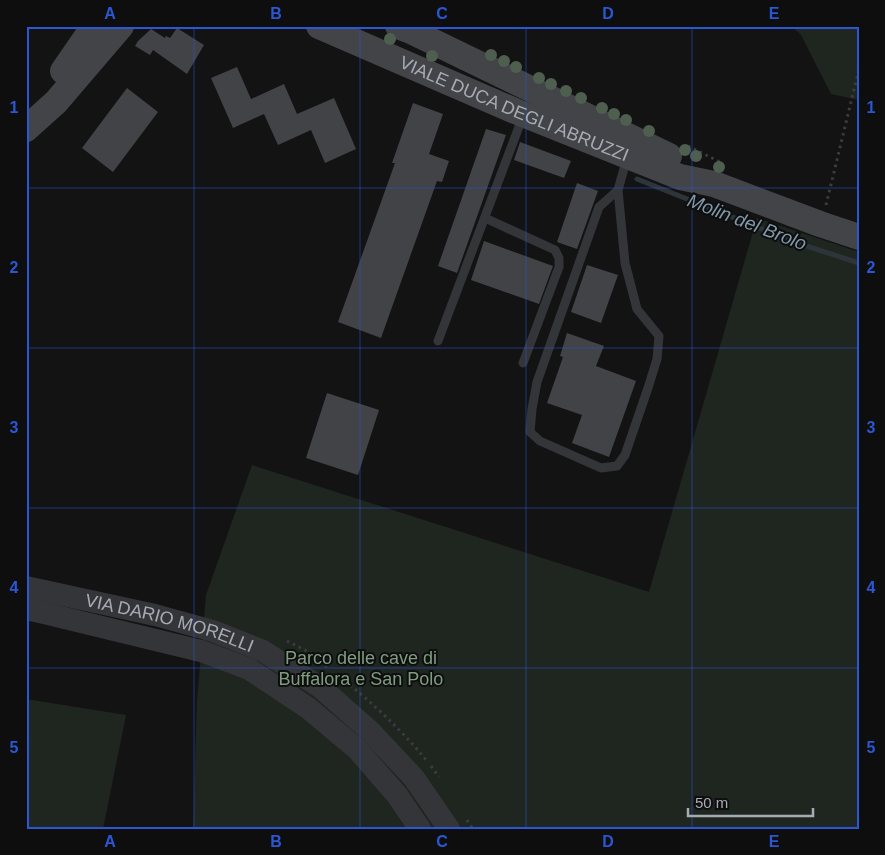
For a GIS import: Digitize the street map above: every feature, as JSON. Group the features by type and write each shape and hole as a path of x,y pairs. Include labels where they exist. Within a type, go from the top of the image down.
{"main road":[{"path":"28,121 94,26"},
{"path":"28,121 56,102 121,26"},
{"name":"VIALE DUCA DEGLI ABRUZZI","path":"319,26 524,114 680,177 714,184 859,237"},
{"name":"VIALE DUCA DEGLI ABRUZZI","path":"398,26 649,146 684,164 714,184"}],"street":[{"name":"VIA DARIO MORELLI","path":"26,587 155,615 213,630 263,651 320,687 370,731 414,778 449,829"},
{"name":"VIA DARIO MORELLI","path":"26,609 201,651 250,669 308,708 357,748 397,794 420,829"}],"lane":[{"path":"438,341 524,114"},
{"path":"618,190 599,208 537,382 530,432 540,441 601,468 617,466 625,455 657,359 659,336 637,309 625,263 618,190 628,156"},
{"path":"484,218 555,250 560,258 559,267 523,363"}],"path":[{"path":"825,210 859,69"}],"green space":[{"path":"792,26 859,26 859,100 831,94 801,35"},
{"name":"Parco delle cave di Buffalora e San Polo","path":"757,218 859,252 859,829 193,829 197,701 206,595 252,465 649,592"},
{"path":"26,699 126,715 103,829 26,829"}],"building":[{"path":"177,28 204,45 187,74 153,50 150,55 135,46 151,29 165,38 166,36 170,38"},
{"path":"237,67 251,99 284,84 297,114 334,98 356,149 325,163 311,130 278,145 264,114 233,128 211,78"},
{"path":"127,88 158,112 113,172 82,148"},
{"path":"413,103 443,114 429,154 449,161 442,182 437,181 381,338 338,322 395,163 392,163"},
{"path":"486,129 506,135 457,273 438,266"},
{"path":"520,142 571,161 564,178 514,160"},
{"path":"577,183 598,191 577,249 557,242"},
{"path":"484,241 553,266 539,304 471,280"},
{"path":"587,265 618,275 601,323 571,312"},
{"path":"567,333 604,346 596,366 636,381 609,457 572,443 582,415 547,403 563,357 560,356"},
{"path":"327,393 379,410 358,475 306,458"}],"waterway":[{"name":"Molin del Brolo","path":"637,179 797,243 859,263"}]}
